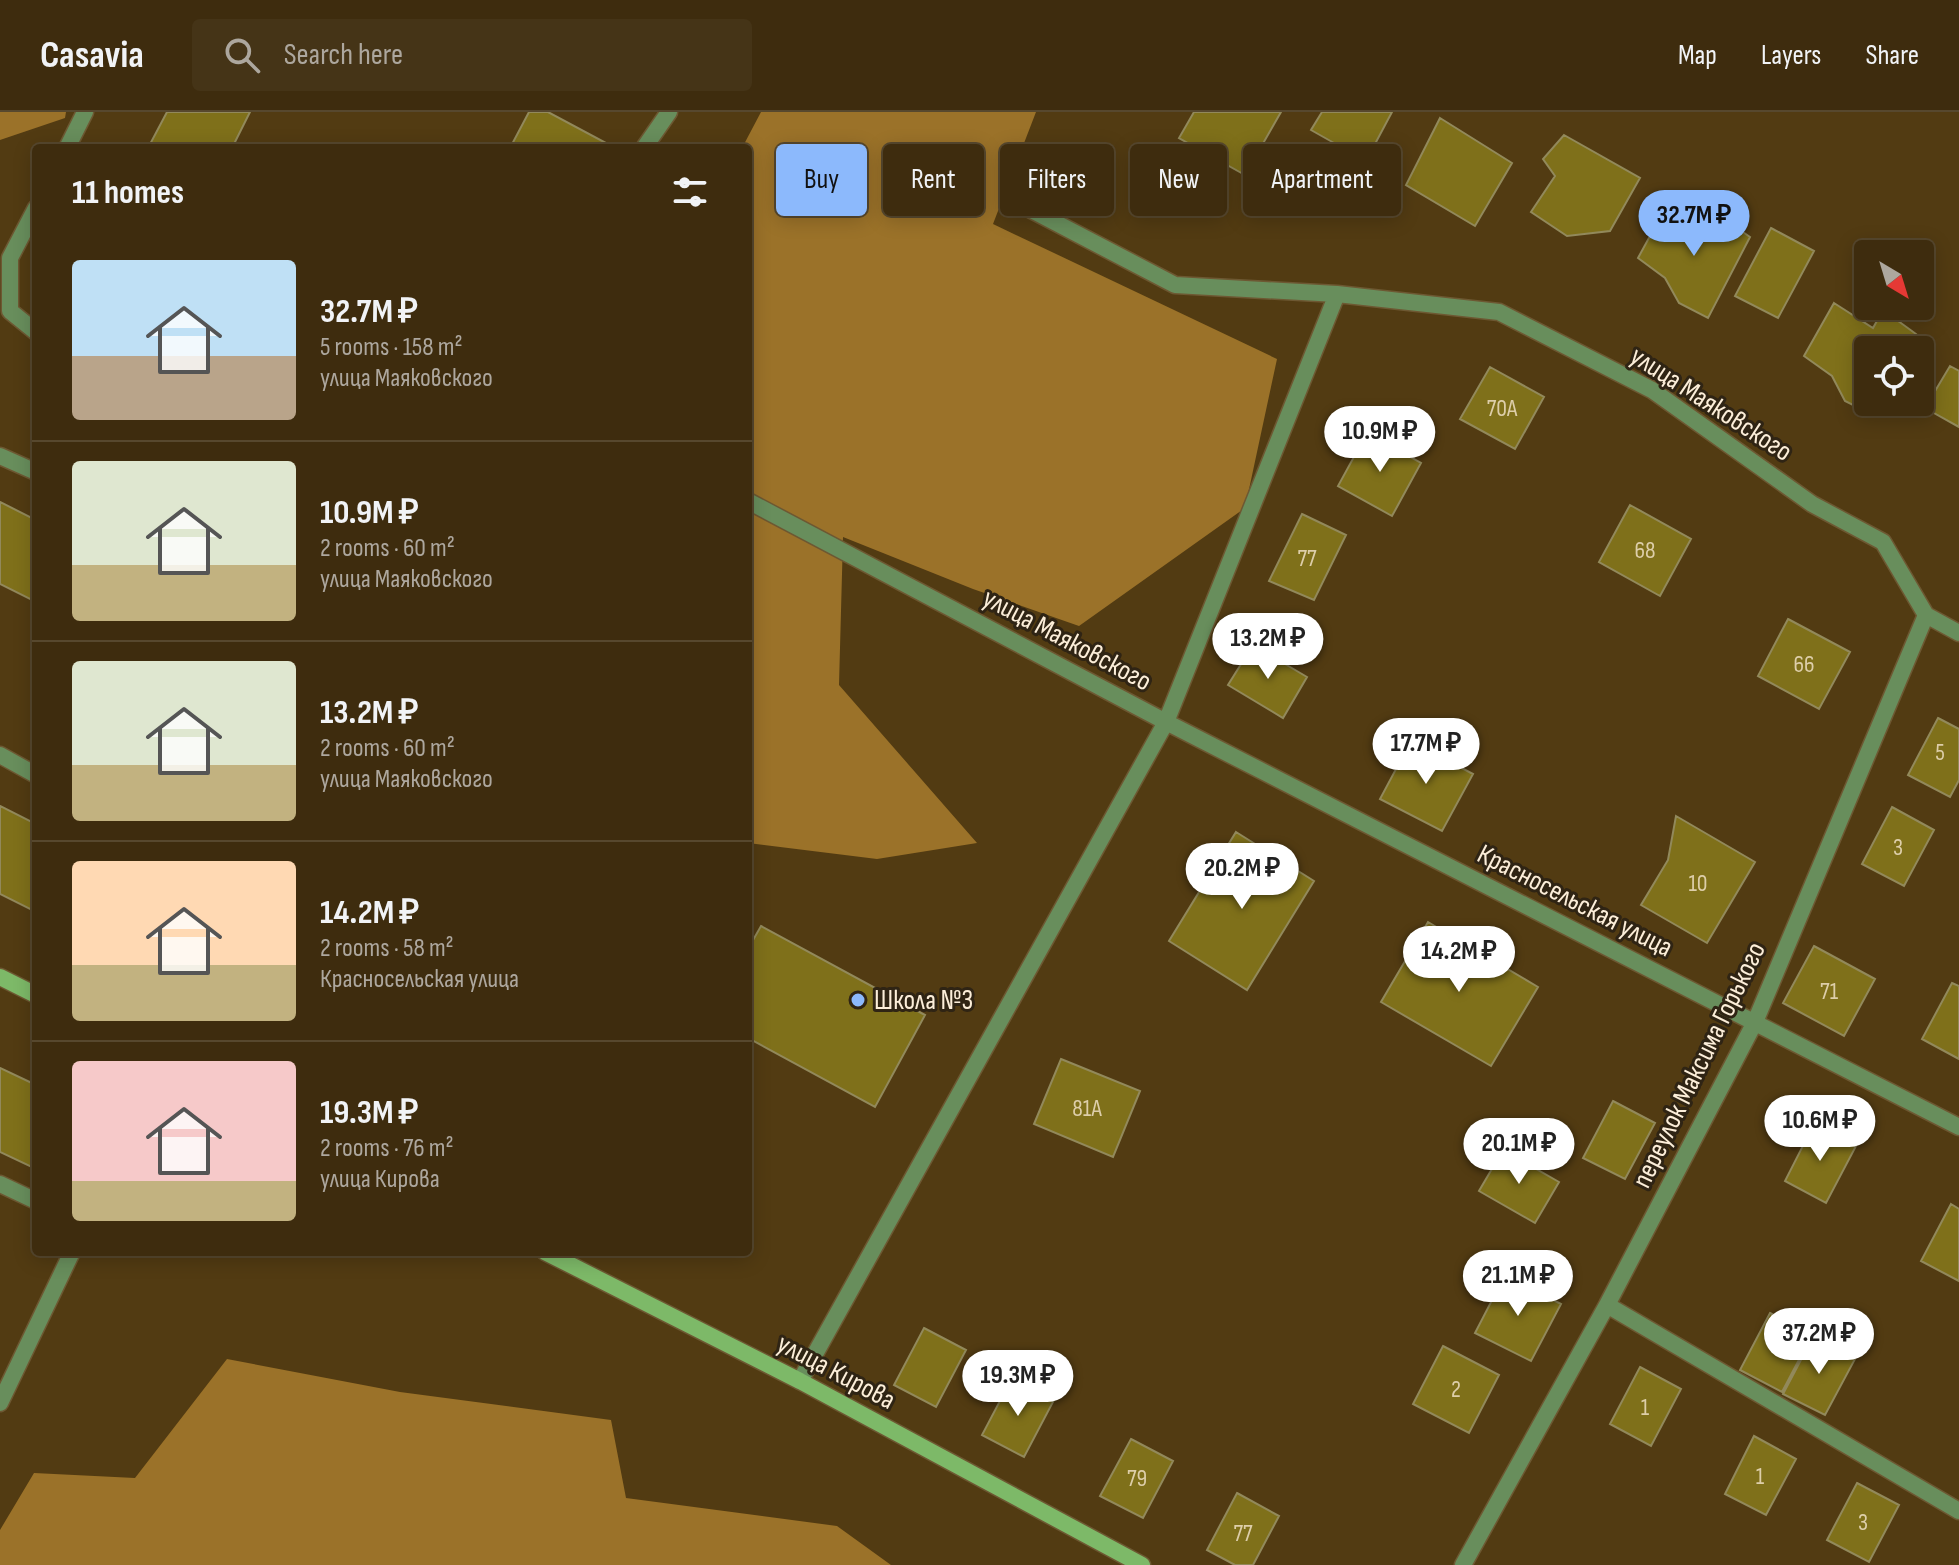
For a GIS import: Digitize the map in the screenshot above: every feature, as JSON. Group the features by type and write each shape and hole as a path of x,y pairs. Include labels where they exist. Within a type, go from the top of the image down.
{"street":[{"path":"69,144 85,112"},
{"path":"647,144 669,112"},
{"path":"32,216 10,258 10,311 32,329"},
{"name":"улица Маяковского","path":"1043,216 1175,285 1337,294 1499,312 1652,390 1812,504 1883,542 1926,615"},
{"name":"улица Маяковского","path":"752,503 1166,722 1337,294"},
{"path":"0,456 32,470"},
{"path":"1926,615 1959,633"},
{"name":"переулок Максима Горького","path":"1463,1565 1607,1305 1755,1022 1926,615"},
{"path":"800,1381 1166,722"},
{"name":"Красносельская улица","path":"1166,722 1959,1127"},
{"path":"0,755 32,773"},
{"path":"0,977 32,993"},
{"path":"0,1184 32,1199"},
{"path":"0,1403 70,1256"},
{"name":"улица Кирова","path":"553,1256 800,1381 1142,1565"},
{"path":"1607,1305 1959,1511"}],"shaded area":[{"path":"0,112 66,112 65,118 0,140"},
{"path":"761,112 1036,112 1024,144 1000,144 1000,206 993,224 1277,359 1245,508 1079,626 973,589 843,537 839,685 977,843 877,859 752,843 752,144 744,144"},
{"path":"227,1359 400,1392 611,1420 626,1498 837,1526 891,1565 0,1565 0,1530 34,1473 135,1478"}],"building":[{"path":"167,112 250,112 234,144 150,144"},
{"path":"529,112 548,112 606,143 606,144 512,144"},
{"path":"1194,112 1281,112 1263,144 1243,144 1243,174 1227,165 1227,144 1190,144 1179,138"},
{"path":"1322,112 1392,112 1375,144 1336,144 1311,130"},
{"path":"1440,118 1512,163 1475,226 1406,185"},
{"path":"1564,135 1640,178 1610,231 1567,236 1531,212 1555,176 1543,159"},
{"path":"1667,205 1707,231 1716,213 1750,237 1708,318 1679,303 1665,278 1638,258"},
{"path":"1771,228 1814,251 1778,318 1735,296"},
{"path":"1834,303 1854,316 1854,320 1861,320 1873,328 1877,320 1897,320 1916,334 1854,336 1854,406 1845,401 1832,376 1804,356"},
{"path":"1950,366 1959,371 1959,427 1934,413 1934,393"},
{"path":"1490,367 1544,397 1515,449 1460,419"},
{"path":"1367,433 1421,463 1392,516 1338,486"},
{"path":"0,502 32,518 32,600 0,584"},
{"path":"1630,505 1691,539 1660,596 1599,562"},
{"path":"1302,514 1346,535 1314,600 1269,581"},
{"path":"1788,619 1850,652 1819,709 1758,676"},
{"path":"1253,645 1307,677 1283,718 1228,685"},
{"path":"1938,718 1959,729 1959,780 1950,797 1908,775"},
{"path":"1411,741 1473,774 1442,831 1380,799"},
{"path":"0,806 32,822 32,910 0,894"},
{"path":"1892,807 1934,830 1904,886 1862,864"},
{"path":"1676,816 1755,862 1707,943 1641,905 1668,860"},
{"path":"1236,832 1314,881 1247,990 1169,941"},
{"path":"1428,922 1538,987 1491,1066 1381,1002"},
{"path":"761,926 925,1015 875,1107 752,1040 752,942"},
{"path":"1814,946 1875,979 1844,1036 1783,1003"},
{"path":"1952,983 1959,986 1959,1059 1922,1039"},
{"path":"1061,1059 1140,1091 1113,1157 1034,1124"},
{"path":"0,1068 32,1083 32,1167 0,1152"},
{"path":"1613,1101 1655,1123 1625,1179 1583,1158"},
{"path":"1814,1124 1856,1146 1826,1203 1785,1181"},
{"path":"1503,1150 1559,1182 1535,1223 1479,1191"},
{"path":"1951,1204 1959,1209 1959,1281 1921,1261"},
{"path":"1505,1275 1561,1304 1531,1361 1475,1333"},
{"path":"1770,1313 1812,1335 1782,1392 1740,1370"},
{"path":"924,1328 966,1350 936,1407 894,1385"},
{"path":"1813,1337 1855,1359 1825,1415 1783,1394"},
{"path":"1443,1346 1499,1375 1469,1433 1413,1404"},
{"path":"1640,1367 1681,1389 1651,1446 1610,1424"},
{"path":"1012,1378 1054,1400 1024,1457 982,1435"},
{"path":"1754,1436 1796,1459 1766,1515 1725,1494"},
{"path":"1131,1439 1173,1461 1143,1518 1100,1496"},
{"path":"1857,1483 1899,1505 1869,1562 1827,1540"},
{"path":"1237,1493 1279,1516 1253,1565 1235,1565 1207,1550"}],"place":[{"name":"Школа №3","path":"858,1000"}]}
